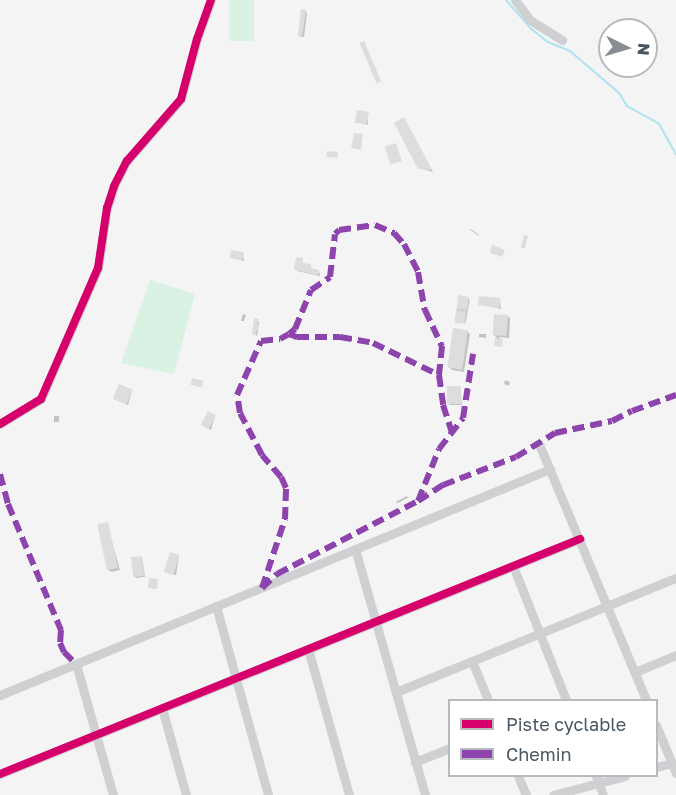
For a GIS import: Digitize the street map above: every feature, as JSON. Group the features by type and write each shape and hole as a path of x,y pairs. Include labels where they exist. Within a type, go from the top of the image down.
{"street":[{"path":"0,424 41,399 98,268 107,208 114,186 127,160 181,99 196,39 211,0"},
{"path":"515,0 530,20 562,40"},
{"path":"539,444 646,699"},
{"path":"0,695 550,469"},
{"path":"0,774 580,539"},
{"path":"356,549 425,795"},
{"path":"513,566 566,699"},
{"path":"396,692 676,578"},
{"path":"216,606 268,795"},
{"path":"308,649 349,795"},
{"path":"635,672 676,655"},
{"path":"472,661 488,699"},
{"path":"76,664 113,795"},
{"path":"162,708 186,795"},
{"path":"658,728 676,773"},
{"path":"416,762 448,749"},
{"path":"658,767 672,763"},
{"path":"518,777 526,795"},
{"path":"553,795 597,779 616,777"},
{"path":"597,779 603,795"}],"green space":[{"path":"229,0 254,0 254,41 229,41"},
{"path":"150,280 195,294 174,374 121,363"}],"building":[{"path":"301,9 306,10 302,37 298,36"},
{"path":"364,41 381,82 377,83 359,43"},
{"path":"357,110 369,112 367,125 355,123"},
{"path":"404,117 432,170 418,169 394,123"},
{"path":"354,133 363,134 361,150 351,148"},
{"path":"396,143 402,161 390,165 385,147"},
{"path":"327,151 338,152 337,158 326,157"},
{"path":"524,235 528,236 525,249 521,248"},
{"path":"492,245 505,250 502,257 490,253"},
{"path":"231,250 244,252 243,260 230,258"},
{"path":"296,257 303,258 302,263 311,264 310,268 319,270 319,275 294,270"},
{"path":"458,295 469,297 467,310 457,309"},
{"path":"479,296 501,298 499,308 478,305"},
{"path":"456,310 466,311 465,324 455,323"},
{"path":"494,314 508,315 507,336 493,335"},
{"path":"254,318 259,319 255,335 252,334"},
{"path":"453,328 468,330 462,370 447,368"},
{"path":"495,338 503,339 502,347 494,346"},
{"path":"192,378 204,381 202,388 190,385"},
{"path":"119,384 133,390 127,405 113,399"},
{"path":"447,386 461,386 461,404 447,404"},
{"path":"208,411 216,415 209,429 201,425"},
{"path":"108,522 118,568 107,570 97,524"},
{"path":"170,552 180,555 173,575 164,572"},
{"path":"142,556 144,576 133,577 131,557"},
{"path":"149,578 158,579 157,589 148,588"}],"waterway":[{"path":"506,0 530,28 548,42 570,51 619,93 627,106 659,124 676,155"}],"marked path":[{"path":"262,588 285,519 286,488 281,477 262,455 240,413 237,395 261,341 280,339 295,329 311,290 330,277 335,234 339,230 375,225 394,233 404,244 418,272 425,310 442,346 439,375"},
{"path":"289,334 297,337 340,337 373,343 439,375 443,405 452,432"},
{"path":"418,501 439,449 463,418 473,354"},
{"path":"262,588 277,574 418,501 443,485 516,457 555,433 612,421 676,395"},
{"path":"0,474 8,504 61,630 60,643 64,652 76,664"}],"cycle path":[{"path":"0,424 41,399 98,268 107,208 114,186 127,161 181,99 197,39 211,0"},
{"path":"0,774 580,539"}]}
